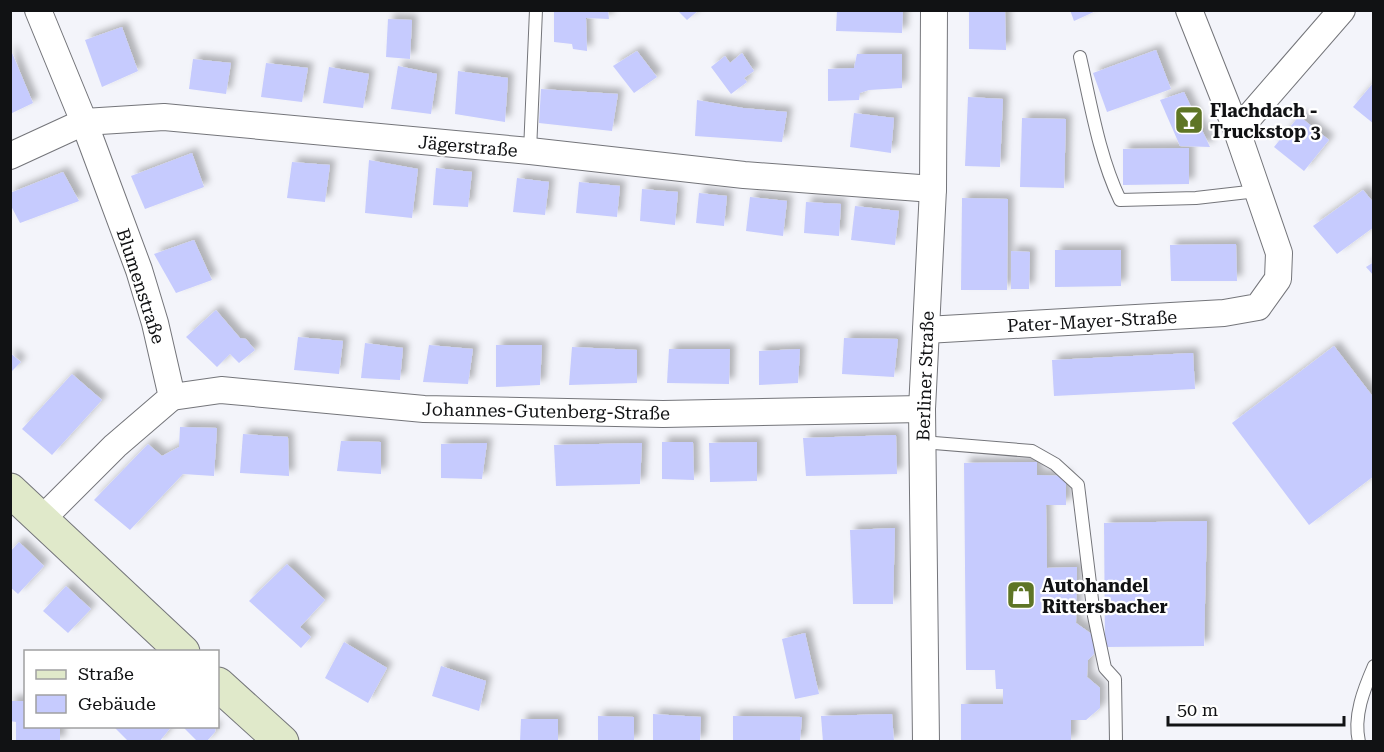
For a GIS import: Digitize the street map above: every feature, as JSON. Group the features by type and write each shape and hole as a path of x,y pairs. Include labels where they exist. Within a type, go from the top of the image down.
{"street":[{"name":"Blumenstraße","path":"38,10 84,122 139,270 155,323 172,397"},
{"name":"Berliner Straße","path":"926,741 922,409 933,189 934,10"},
{"path":"1189,10 1237,131 1257,191"},
{"path":"1237,131 1342,10"},
{"name":"Jägerstraße","path":"10,156 84,122 164,117 530,151 744,175 933,189"},
{"name":"Pater-Mayer-Straße","path":"926,330 1224,313 1258,307 1278,279 1279,253 1257,191"},
{"name":"Johannes-Gutenberg-Straße","path":"172,397 220,390 424,409 663,414 922,409"},
{"path":"42,519 115,446 172,397"},
{"path":"10,490 182,650"},
{"path":"219,685 282,741"}],"lane":[{"path":"530,151 536,10"},
{"path":"1080,57 1103,153 1120,200 1196,198 1257,191"},
{"path":"922,442 1032,451 1055,464 1078,485 1094,616 1105,668 1115,679 1116,741"},
{"path":"1359,741 1357,723 1359,709 1374,666"}],"building":[{"path":"554,10 608,10 609,19 586,18 587,51 573,49 572,44 554,42"},
{"path":"677,10 699,10 687,20"},
{"path":"837,10 903,10 902,33 836,31"},
{"path":"969,10 1005,10 1006,50 969,49"},
{"path":"1070,10 1098,10 1074,21"},
{"path":"388,19 412,20 410,59 386,57"},
{"path":"122,27 138,71 102,87 85,40"},
{"path":"10,48 33,103 10,114"},
{"path":"1156,50 1171,89 1107,112 1093,73"},
{"path":"637,51 657,77 634,93 613,66"},
{"path":"742,53 754,71 744,78 747,82 731,94 711,67 725,56 730,63"},
{"path":"857,54 902,54 902,88 869,90 860,93 859,100 828,101 828,69 854,68"},
{"path":"193,59 231,63 226,94 189,89"},
{"path":"266,63 308,68 302,102 261,97"},
{"path":"398,66 437,74 431,114 391,109"},
{"path":"329,67 369,74 363,108 323,103"},
{"path":"458,71 508,78 505,122 455,114"},
{"path":"1374,82 1374,124 1353,107"},
{"path":"541,89 618,94 612,131 539,123"},
{"path":"1184,92 1210,147 1180,146 1160,100"},
{"path":"968,97 1003,99 1000,167 965,166"},
{"path":"697,100 743,108 787,112 782,142 695,136"},
{"path":"854,113 894,118 891,153 850,147"},
{"path":"1299,116 1329,140 1304,171 1274,147"},
{"path":"1022,118 1066,119 1064,188 1020,187"},
{"path":"1189,148 1189,184 1123,185 1123,149"},
{"path":"192,153 204,187 145,209 131,176"},
{"path":"369,160 418,169 412,218 365,213"},
{"path":"292,162 330,165 325,202 287,198"},
{"path":"436,168 472,172 468,207 433,205"},
{"path":"63,172 79,201 20,223 10,204 10,193"},
{"path":"517,178 549,182 545,215 513,212"},
{"path":"579,182 620,186 617,217 576,213"},
{"path":"642,189 678,192 675,225 640,221"},
{"path":"1363,190 1374,203 1374,227 1337,254 1313,226"},
{"path":"699,193 727,196 724,226 696,223"},
{"path":"750,197 787,201 783,236 746,231"},
{"path":"962,198 1008,199 1007,290 961,290"},
{"path":"806,202 841,204 839,236 804,233"},
{"path":"855,206 899,211 895,245 851,240"},
{"path":"194,240 212,280 176,293 154,254"},
{"path":"1236,244 1237,281 1171,281 1170,245"},
{"path":"1055,250 1121,250 1121,286 1055,287"},
{"path":"1011,251 1030,252 1029,289 1011,289"},
{"path":"1374,262 1374,276 1366,267"},
{"path":"216,310 240,338 246,339 255,350 239,363 230,354 217,367 186,337"},
{"path":"298,337 343,341 339,374 294,370"},
{"path":"844,338 898,339 894,377 842,374"},
{"path":"365,343 403,348 400,380 361,378"},
{"path":"429,345 473,349 468,384 423,382"},
{"path":"496,345 542,345 540,385 496,387"},
{"path":"1334,346 1374,398 1374,476 1309,525 1232,423"},
{"path":"572,347 637,350 637,383 569,385"},
{"path":"669,349 730,349 729,384 667,383"},
{"path":"800,349 798,383 759,385 759,351"},
{"path":"10,353 21,362 10,373"},
{"path":"1193,353 1195,389 1054,396 1052,360"},
{"path":"72,374 102,400 52,455 22,429"},
{"path":"180,427 217,428 214,476 183,474 130,530 94,500 148,444 162,456 179,447"},
{"path":"243,434 288,437 289,476 240,473"},
{"path":"896,435 897,474 806,476 803,438"},
{"path":"341,441 381,442 381,474 337,471"},
{"path":"662,442 693,442 694,480 662,479"},
{"path":"757,442 757,481 710,482 709,443"},
{"path":"487,443 482,479 441,478 441,444"},
{"path":"642,443 640,484 556,486 554,445"},
{"name":"Autohandel Rittersbacher","path":"1037,462 1037,475 1066,476 1066,505 1046,505 1047,568 1077,567 1076,623 1093,635 1094,654 1088,660 1087,677 1100,688 1100,708 1086,720 1071,720 1071,742 961,742 961,704 1003,704 1003,689 996,689 995,670 966,670 964,463"},
{"path":"1207,521 1204,646 1105,647 1104,523"},
{"path":"895,528 893,604 853,604 850,530"},
{"path":"19,542 44,566 18,594 10,587 10,552"},
{"path":"287,564 325,600 300,627 311,637 301,648 249,601"},
{"path":"66,586 91,609 68,633 43,611"},
{"path":"805,633 819,694 795,699 782,639"},
{"path":"344,642 387,668 368,703 325,678"},
{"path":"441,666 486,681 479,711 432,696"},
{"path":"10,701 24,701 24,728 60,728 60,742 16,742 16,722 10,721"},
{"path":"653,714 701,717 700,742 653,742"},
{"path":"892,714 894,742 823,742 821,716"},
{"path":"598,716 634,717 634,742 598,742"},
{"path":"733,716 802,717 800,742 733,742"},
{"path":"521,719 558,719 558,742 520,742"},
{"path":"115,728 170,728 159,742 129,742"},
{"path":"184,728 216,728 207,741 198,742"}],"place":[{"name":"Flachdach - Truckstop 3","path":"1189,120"},
{"name":"Autohandel Rittersbacher","path":"1021,595"}]}
